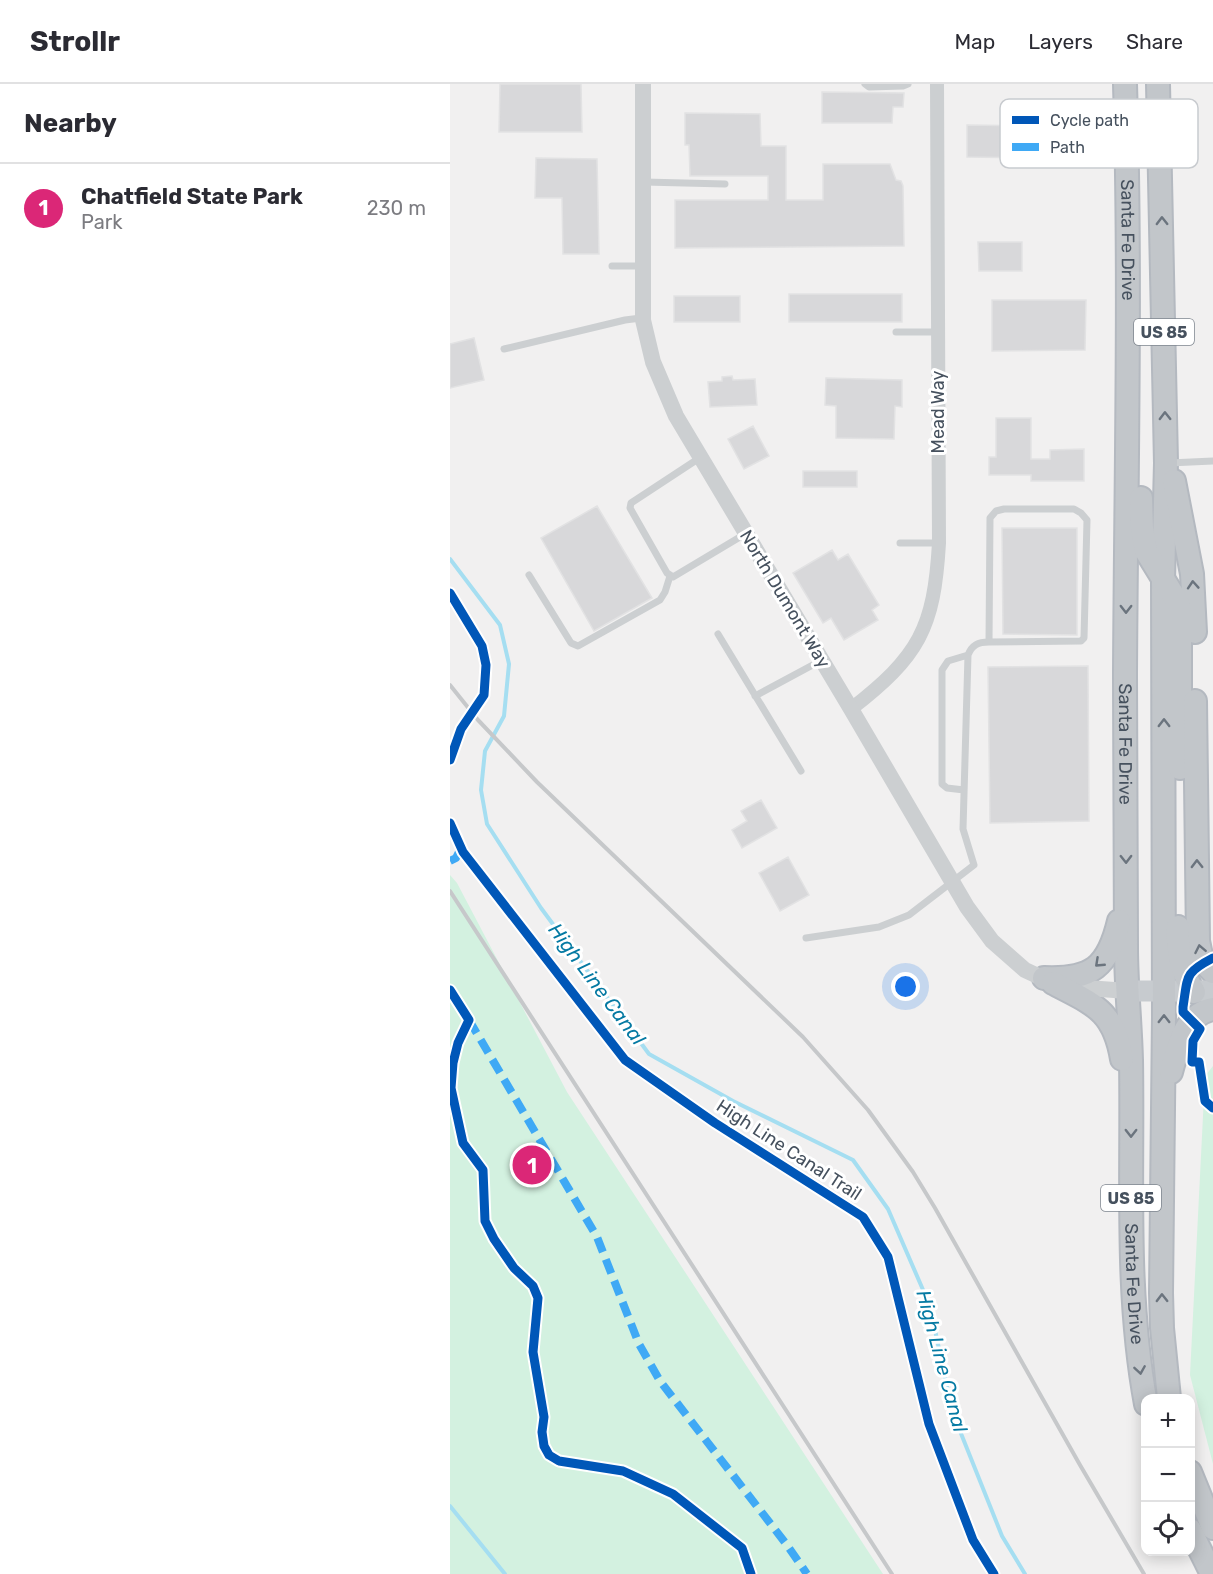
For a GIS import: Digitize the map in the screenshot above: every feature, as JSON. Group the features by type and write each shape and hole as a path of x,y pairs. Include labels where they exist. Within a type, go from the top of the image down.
{"highway":[{"name":"Santa Fe Drive","path":"1158,84 1158,99"},
{"name":"Santa Fe Drive","path":"1126,168 1128,439 1125,676 1126,951 1134,1318 1137,1355 1144,1394"},
{"path":"1140,168 1142,528 1146,550 1178,603 1180,611 1177,940 1179,954 1189,983 1203,991"},
{"name":"Santa Fe Drive","path":"1160,168 1166,463 1163,580 1164,992 1161,1293 1169,1394"},
{"path":"1166,463 1177,486 1192,574 1195,610 1198,941 1202,960 1213,972"},
{"path":"1046,980 1078,976 1100,965 1113,945 1127,890"},
{"path":"1046,980 1089,1002 1104,1013 1111,1023 1120,1047 1131,1106"},
{"path":"1163,1099 1177,1050 1187,1026 1198,1015 1213,1009"},
{"path":"1195,1483 1213,1528"},
{"path":"1195,1538 1212,1574"}],"main road":[{"path":"1128,991 1203,991"}],"street":[{"name":"North Dumont Way","path":"643,84 643,318 653,362 676,416 852,709 967,907 992,941 1017,964 1046,980 1073,987 1128,991"},
{"name":"Mead Way","path":"852,709 891,677 903,664 920,639 932,605 939,543 937,84"}],"lane":[{"path":"865,84 869,87 908,84"},
{"path":"643,182 725,184"},
{"path":"612,266 643,266"},
{"path":"504,349 625,320 643,318"},
{"path":"896,332 938,332"},
{"path":"530,575 571,643 578,646 660,600 670,576 630,508 631,502 701,457"},
{"path":"1166,463 1213,462"},
{"path":"806,938 879,927 909,915 974,865 963,828 968,655 971,647 981,642 989,642 1081,641 1084,638 1087,520 1081,513 1074,509 1004,509 996,511 990,518 989,642"},
{"path":"670,576 673,577 746,533"},
{"path":"900,543 939,543"},
{"path":"718,634 801,771"},
{"path":"964,790 947,788 942,784 942,670 948,661 968,655"},
{"path":"755,696 822,660"}],"green space":[{"path":"450,875 457,883 567,1092 883,1574 450,1574"},
{"path":"1213,1066 1213,1464 1190,1375 1205,1076"}],"building":[{"path":"500,84 581,84 582,132 499,132"},
{"path":"822,92 904,93 903,107 893,107 892,123 822,123"},
{"path":"685,113 760,114 761,146 786,146 786,200 823,200 823,164 890,164 896,180 901,181 903,186 904,246 675,248 675,200 768,200 768,176 690,176 689,145 685,145"},
{"path":"967,125 1000,125 1000,157 967,157"},
{"path":"536,158 597,159 599,254 563,254 562,198 535,198"},
{"path":"978,242 1022,242 1022,271 979,271"},
{"path":"789,294 902,294 902,322 789,322"},
{"path":"674,296 740,296 740,322 674,322"},
{"path":"992,300 1086,300 1085,350 992,351"},
{"path":"474,338 484,380 450,388 450,344"},
{"path":"732,376 733,380 755,379 757,405 710,407 708,382 722,381 722,377"},
{"path":"826,378 902,380 902,407 895,406 894,439 836,438 836,406 825,405"},
{"path":"996,418 1031,418 1031,459 1050,459 1050,450 1084,449 1084,481 1031,481 1031,475 989,475 989,457 996,457"},
{"path":"753,426 769,456 744,469 728,439"},
{"path":"803,471 857,471 857,487 803,487"},
{"path":"597,506 652,598 594,631 541,538"},
{"path":"1002,528 1077,528 1077,635 1003,634"},
{"path":"832,550 838,560 848,554 879,605 872,610 878,620 844,640 831,618 823,623 793,573"},
{"path":"1088,666 1089,821 990,823 988,667"},
{"path":"761,800 777,828 742,848 732,830 747,821 741,811"},
{"path":"788,857 809,895 780,911 759,873"}],"waterway":[{"name":"High Line Canal","path":"450,559 500,625 509,664 504,716 485,751 481,790 487,824 541,908 649,1054 733,1101 853,1160 888,1209 930,1306 952,1411 1002,1536 1025,1574"},
{"path":"450,1506 505,1574"}],"railway":[{"path":"450,685 478,720 537,782 803,1037 868,1110 913,1172 935,1208 1144,1574"},
{"path":"450,891 892,1574"}],"marked path":[{"path":"450,861 456,858 461,848"},
{"path":"469,1020 597,1237 639,1344 660,1381 807,1574"}],"cycle path":[{"path":"450,593 482,646 486,665 484,695 461,729 450,760"},
{"name":"High Line Canal Trail","path":"450,823 463,852 625,1060 715,1123 863,1217 888,1257 929,1424 973,1540 994,1574"},
{"path":"1213,958 1189,976 1183,1007 1183,1012 1200,1029 1193,1041 1192,1062 1199,1062 1205,1101 1213,1108"},
{"path":"450,990 469,1020 458,1043 453,1063 451,1088 463,1143 483,1170 485,1221 494,1239 514,1268 533,1286 538,1298 533,1352 544,1417 542,1432 544,1446 549,1455 559,1461 623,1471 673,1494 742,1548 751,1574"}],"place":[{"name":"Chatfield State Park","path":"532,1165"}]}
